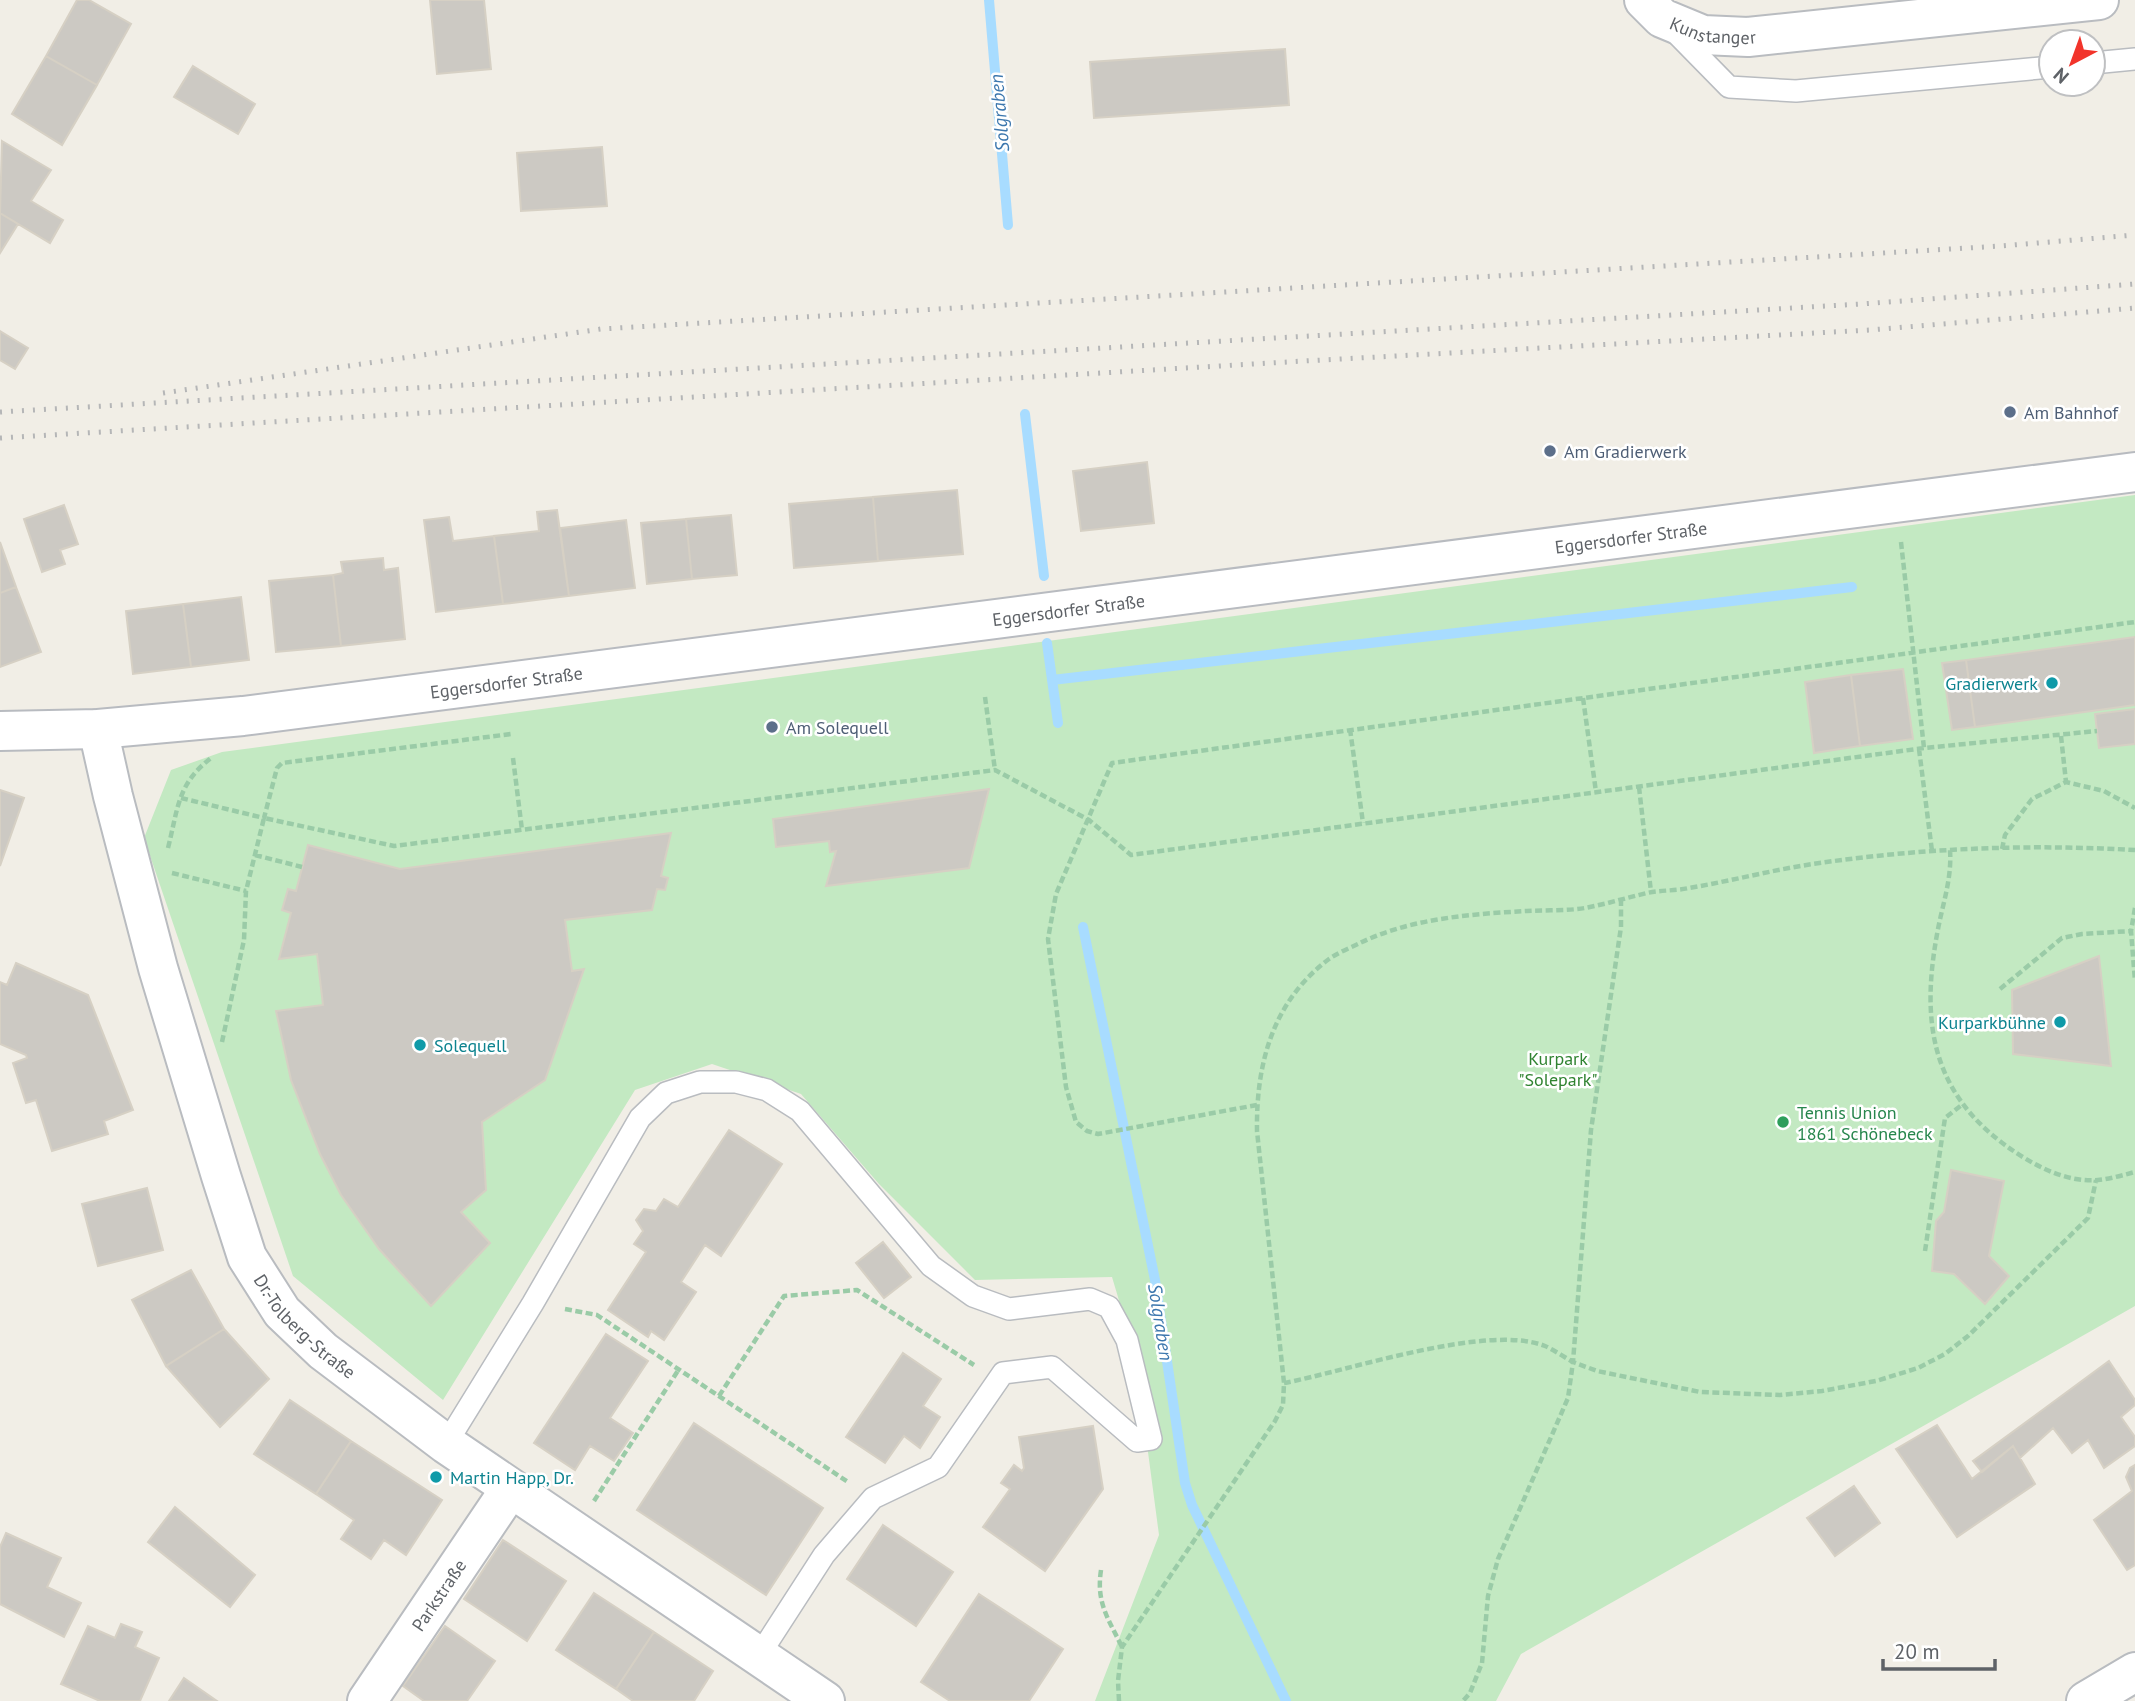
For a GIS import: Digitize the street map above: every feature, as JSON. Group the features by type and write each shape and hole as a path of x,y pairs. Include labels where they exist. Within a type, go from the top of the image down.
{"street":[{"name":"Kunstanger","path":"1653,9 1703,35 1748,37 2099,0"},
{"name":"Eggersdorfer Straße","path":"0,731 98,729 243,716 2135,472"},
{"name":"Dr.-Tolberg-Straße","path":"98,729 158,968 247,1257 282,1312 315,1343 446,1444 825,1701"},
{"name":"Parkstraße","path":"367,1701 510,1489"},
{"path":"2086,1701 2135,1672"}],"lane":[{"name":"Kunstanger","path":"1653,9 1729,87 1796,91 2037,68"},
{"path":"2107,62 2135,59"},
{"path":"446,1444 533,1303 640,1118 666,1093 700,1082 736,1082 767,1090 800,1111 931,1266 973,1296 1009,1308 1090,1299 1109,1307 1126,1340 1151,1439 1137,1441 1052,1367 1003,1373 938,1467 873,1498 824,1555 758,1657"}],"path":[{"path":"1898,502 1932,851"},
{"path":"1257,1105 1102,1133 1087,1131 1076,1122 1066,1087 1048,939 1056,894 1112,763 2135,622"},
{"path":"985,696 995,770"},
{"path":"1583,698 1596,792"},
{"path":"1350,729 1363,823"},
{"path":"181,798 394,846 995,770 1089,820 1131,855 1922,749 2097,731"},
{"path":"223,1039 244,940 246,891 277,768 282,763 511,734"},
{"path":"2061,736 2066,782"},
{"path":"166,859 185,785 197,769 217,754"},
{"path":"513,758 522,831"},
{"path":"2002,849 2005,835 2032,799 2066,782 2104,791 2135,808"},
{"path":"1639,787 1651,892"},
{"path":"1119,1701 1118,1681 1122,1647 1275,1421 1283,1405 1284,1383 1257,1132 1257,1105 1260,1075 1273,1031 1283,1007 1306,978 1332,957 1373,937 1407,925 1484,914 1584,908 1651,892 1686,889 1810,864 1880,855 2068,846 2135,850"},
{"path":"1950,850 1951,869 1937,930 1932,970 1930,1029 1939,1062 1954,1093 1982,1127 2032,1163 2064,1176 2096,1180 2135,1172"},
{"path":"255,855 302,867"},
{"path":"188,877 246,891"},
{"path":"1463,1701 1470,1693 1482,1663 1488,1596 1498,1559 1568,1398 1591,1130 1621,926 1621,899"},
{"path":"2135,908 2131,931 2135,981"},
{"path":"2000,989 2062,938 2131,931"},
{"path":"1925,1251 1945,1118 1964,1104"},
{"path":"1284,1383 1453,1344 1508,1339 1543,1345 1573,1362 1597,1371 1700,1392 1780,1395 1822,1391 1876,1381 1917,1368 1945,1354 1968,1336 2088,1218 2096,1180"},
{"path":"719,1396 784,1296 857,1290 980,1369 1003,1373"},
{"path":"533,1303 597,1315 873,1498"},
{"path":"575,1531 679,1369"},
{"path":"1101,1570 1098,1590 1104,1610 1122,1647"}],"green space":[{"name":"Kurpark \"Solepark\"","path":"2135,495 2135,1306 1521,1654 1496,1701 1095,1701 1159,1535 1135,1354 1112,1277 975,1280 879,1184 801,1094 712,1064 635,1090 443,1400 293,1276 144,838 171,770 222,752"}],"building":[{"path":"77,0 89,0 131,24 97,85 46,56"},
{"path":"430,0 484,0 491,69 437,74"},
{"path":"1285,49 1289,105 1094,118 1090,62"},
{"path":"46,56 97,85 62,145 12,114"},
{"path":"193,66 255,104 238,134 174,97"},
{"path":"2,141 51,170 31,201 63,220 50,243 0,213"},
{"path":"602,147 607,206 521,211 517,153"},
{"path":"0,213 18,224 0,253"},
{"path":"0,331 28,348 15,369 0,360"},
{"path":"1147,462 1154,523 1081,531 1073,471"},
{"path":"957,490 963,554 878,561 873,497"},
{"path":"873,497 878,561 794,568 789,504"},
{"path":"64,505 78,544 60,550 65,564 42,572 24,519"},
{"path":"557,510 569,596 503,604 494,536 539,531 537,512"},
{"path":"731,515 737,575 692,579 686,519"},
{"path":"449,517 453,541 494,536 503,604 436,612 424,520"},
{"path":"686,519 692,579 647,584 641,523"},
{"path":"626,520 635,588 569,596 560,528"},
{"path":"0,542 16,587 0,593"},
{"path":"383,558 384,570 398,568 405,639 341,646 333,575 343,573 341,562"},
{"path":"333,575 341,646 276,652 269,581"},
{"path":"16,587 41,652 0,667 0,593"},
{"path":"241,597 249,660 191,667 183,604"},
{"path":"183,604 191,667 133,674 126,611"},
{"name":"Gradierwerk","path":"2135,637 2135,705 1975,727 1966,660"},
{"path":"1966,660 1975,727 1952,730 1942,663"},
{"path":"1903,669 1913,739 1860,746 1851,675"},
{"path":"1851,675 1860,746 1814,753 1805,682"},
{"path":"2135,709 2135,744 2099,748 2095,714"},
{"path":"989,789 969,868 826,886 836,851 830,852 829,841 776,847 773,819"},
{"path":"0,790 24,798 0,866"},
{"name":"Solequell","path":"671,833 661,876 668,878 665,890 657,889 652,910 565,920 572,971 584,969 545,1080 482,1122 486,1190 461,1212 490,1243 431,1306 379,1249 341,1195 320,1154 291,1080 276,1011 323,1005 317,954 279,959 291,913 282,910 288,889 296,891 308,845 400,869"},
{"name":"Kurparkbühne","path":"2099,956 2111,1066 2013,1054 2012,990"},
{"path":"16,963 88,995 133,1110 104,1121 108,1134 52,1151 36,1100 26,1103 13,1063 27,1058 26,1055 0,1044 0,982 7,985"},
{"path":"729,1130 782,1164 721,1256 705,1245 681,1282 696,1292 664,1340 651,1331 648,1337 608,1310 646,1252 634,1244 643,1231 636,1220 644,1209 656,1211 664,1199 678,1207"},
{"path":"1951,1170 2004,1181 1989,1256 2009,1276 1985,1304 1954,1274 1932,1271 1936,1221 1944,1212"},
{"path":"147,1188 163,1250 98,1266 82,1204"},
{"path":"883,1242 911,1277 884,1298 856,1263"},
{"path":"191,1270 224,1329 166,1366 132,1300"},
{"path":"224,1329 269,1379 220,1427 166,1366"},
{"path":"606,1334 648,1361 610,1418 633,1433 614,1461 590,1446 575,1470 534,1443"},
{"path":"903,1353 941,1379 923,1406 940,1417 920,1448 904,1436 885,1463 846,1437"},
{"path":"2109,1361 2135,1400 2135,1405 2121,1417 2135,1437 2135,1446 2104,1468 2088,1440 2072,1453 2053,1428 2020,1458 2013,1446 1982,1472 1973,1461"},
{"path":"290,1400 351,1441 316,1494 254,1454"},
{"path":"694,1423 823,1508 766,1595 637,1510"},
{"path":"1937,1425 1972,1479 2013,1446 2035,1484 1957,1537 1896,1449"},
{"path":"1093,1426 1103,1489 1045,1571 983,1527 1010,1489 1001,1483 1014,1465 1022,1471 1024,1468 1019,1437"},
{"path":"351,1441 442,1500 406,1555 384,1540 371,1559 341,1539 354,1520 316,1494"},
{"path":"2135,1465 2135,1565 2127,1570 2094,1520 2132,1491 2126,1477 2130,1468"},
{"path":"1854,1486 1880,1523 1835,1556 1807,1518"},
{"path":"175,1507 255,1575 230,1607 148,1542"},
{"path":"883,1525 953,1572 916,1626 847,1579"},
{"path":"6,1533 61,1558 47,1587 81,1603 64,1637 0,1604 0,1547"},
{"path":"503,1540 566,1581 527,1641 464,1599"},
{"path":"594,1593 654,1632 616,1689 556,1650"},
{"path":"979,1594 1063,1649 1029,1701 950,1701 921,1682"},
{"path":"121,1624 142,1632 135,1647 159,1658 140,1701 100,1701 61,1684 88,1626 115,1638"},
{"path":"445,1626 495,1661 467,1701 424,1701 403,1686"},
{"path":"654,1632 713,1671 694,1701 633,1701 616,1689"},
{"path":"184,1678 217,1701 169,1701"}],"waterway":[{"name":"Solgraben","path":"989,0 1008,225"},
{"name":"Solgraben","path":"1025,414 1044,576"},
{"path":"1052,680 1852,587"},
{"name":"Solgraben","path":"1047,643 1058,723"},
{"name":"Solgraben","path":"1083,927 1155,1280 1185,1483 1192,1505 1286,1701"}],"railway":[{"path":"163,393 601,329 2001,246 2135,235"},
{"path":"0,412 1861,304 2135,284"},
{"path":"0,438 1870,330 2135,308"}],"place":[{"name":"Am Bahnhof","path":"2010,412"},
{"name":"Am Gradierwerk","path":"1550,451"},
{"name":"Gradierwerk","path":"2052,683"},
{"name":"Am Solequell","path":"772,727"},
{"name":"Kurparkbühne","path":"2060,1022"},
{"name":"Solequell","path":"420,1045"},
{"name":"Tennis Union 1861 Schönebeck","path":"1783,1122"},
{"name":"Martin Happ, Dr.","path":"436,1477"}]}
